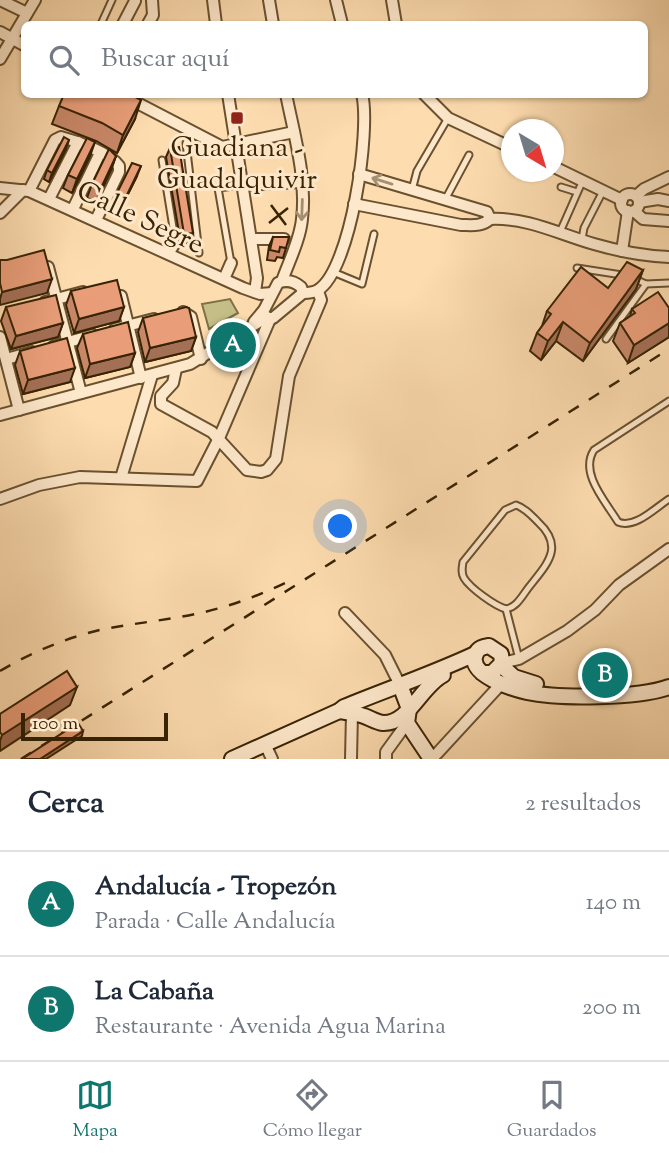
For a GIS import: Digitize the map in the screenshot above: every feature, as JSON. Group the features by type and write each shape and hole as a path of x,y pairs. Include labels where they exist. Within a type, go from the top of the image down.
{"street":[{"path":"22,21 35,0"},
{"path":"124,21 135,0 149,21"},
{"path":"150,21 152,0"},
{"path":"213,0 216,21"},
{"path":"268,0 272,21"},
{"path":"336,0 341,21"},
{"path":"392,0 396,21"},
{"path":"4,1 27,13"},
{"path":"0,59 21,23"},
{"path":"0,32 21,42"},
{"path":"128,98 222,147 294,132"},
{"path":"0,499 39,485 80,477 197,481 219,438 262,336 263,306 230,98"},
{"path":"287,98 302,182 302,218 282,281 295,283 301,287 303,293"},
{"path":"263,306 275,317 303,293 318,291 333,272 344,250 359,174 364,116 362,98"},
{"path":"428,98 448,118 501,143"},
{"path":"0,213 26,190 53,141 61,136 116,162 120,170 96,220"},
{"path":"49,199 78,142"},
{"path":"73,209 100,153"},
{"path":"564,171 622,200 626,195 643,219 669,221"},
{"path":"359,174 487,212 490,219"},
{"path":"622,251 634,205 644,189 669,177"},
{"path":"242,185 302,182"},
{"name":"Calle Segre","path":"0,188 26,190 73,209 224,279 263,306 275,286 282,281"},
{"path":"634,205 658,200 669,201"},
{"path":"354,204 461,225 477,225 490,219 527,222 622,251 669,257"},
{"path":"251,239 297,239"},
{"path":"193,264 199,253"},
{"path":"45,254 81,393"},
{"path":"224,279 231,263"},
{"path":"118,284 128,326 147,376 121,478"},
{"path":"34,305 93,290"},
{"path":"176,369 173,383 161,396 161,404 219,438 247,470 267,470 276,459 289,376 321,300 318,291"},
{"path":"0,415 176,369 201,359 252,325 263,306"},
{"path":"6,359 179,312 187,313 192,320 201,359"},
{"path":"252,325 261,329 262,336"},
{"path":"0,337 19,410"},
{"path":"386,759 386,752 423,691 439,677 465,667 492,673 501,664 519,659 567,631 595,610 619,585 669,549"},
{"path":"345,613 385,654 400,685 408,716 431,759 498,688"},
{"path":"232,759 345,712 361,699 431,674 475,654 484,647 494,648 501,654 501,664 514,677 546,686 638,685 669,677"},
{"path":"475,654 474,662 480,672 498,688 545,695 594,695 638,694 669,687"},
{"path":"361,699 363,713 370,718"},
{"path":"345,712 384,723 408,716"},
{"path":"345,712 351,759"},
{"path":"265,744 272,759"}],"lane":[{"path":"102,21 112,0"},
{"path":"411,190 417,171 448,118"},
{"path":"192,131 186,143 199,253"},
{"path":"445,200 469,155"},
{"path":"162,160 176,246 172,254"},
{"path":"560,232 583,180"},
{"path":"231,263 218,188 242,185"},
{"path":"561,187 578,192"},
{"path":"582,240 584,228 603,191"},
{"path":"333,272 362,284 374,234"},
{"path":"577,268 613,272 646,284 669,283"},
{"path":"606,339 646,284"},
{"path":"669,401 594,450 589,463 591,476 618,522 622,524 632,524 669,499"},
{"path":"516,505 547,529 552,553 515,605 506,609 495,605 469,584 462,568 463,562 505,510 516,505"},
{"path":"506,609 519,659"}],"shaded area":[{"path":"230,299 238,313 209,329 202,304"}],"building":[{"path":"62,98 141,100 123,135 102,123 59,106"},
{"path":"64,137 69,140 52,173 47,170"},
{"path":"87,138 95,142 77,179 68,175"},
{"path":"179,147 193,233 184,234 170,148"},
{"path":"109,149 116,156 101,188 92,184"},
{"path":"132,163 141,166 122,205 113,201"},
{"path":"273,237 289,237 286,248 280,247 279,252 270,250"},
{"path":"44,250 52,279 2,292 0,260"},
{"path":"627,262 643,270 590,343 563,322 548,341 537,333 551,314 547,311 581,267 608,288"},
{"path":"117,280 124,307 79,319 71,291"},
{"path":"658,292 669,308 669,323 634,345 620,323 635,313 632,309"},
{"path":"56,295 63,323 16,336 6,307"},
{"path":"189,308 196,337 150,348 143,318"},
{"path":"128,322 135,353 90,364 83,334"},
{"path":"67,338 75,368 28,380 20,351"},
{"path":"67,671 77,687 2,735 0,714"},
{"path":"78,723 83,731 40,759 22,759"}],"railway":[{"path":"21,759 669,349"},
{"path":"0,671 37,651 77,636 212,610 249,598 295,578"}],"place":[{"name":"Guadiana - Guadalquivir","path":"237,118"},
{"name":"Andalucía - Tropezón","path":"233,345"},
{"name":"La Cabaña","path":"605,675"}]}
